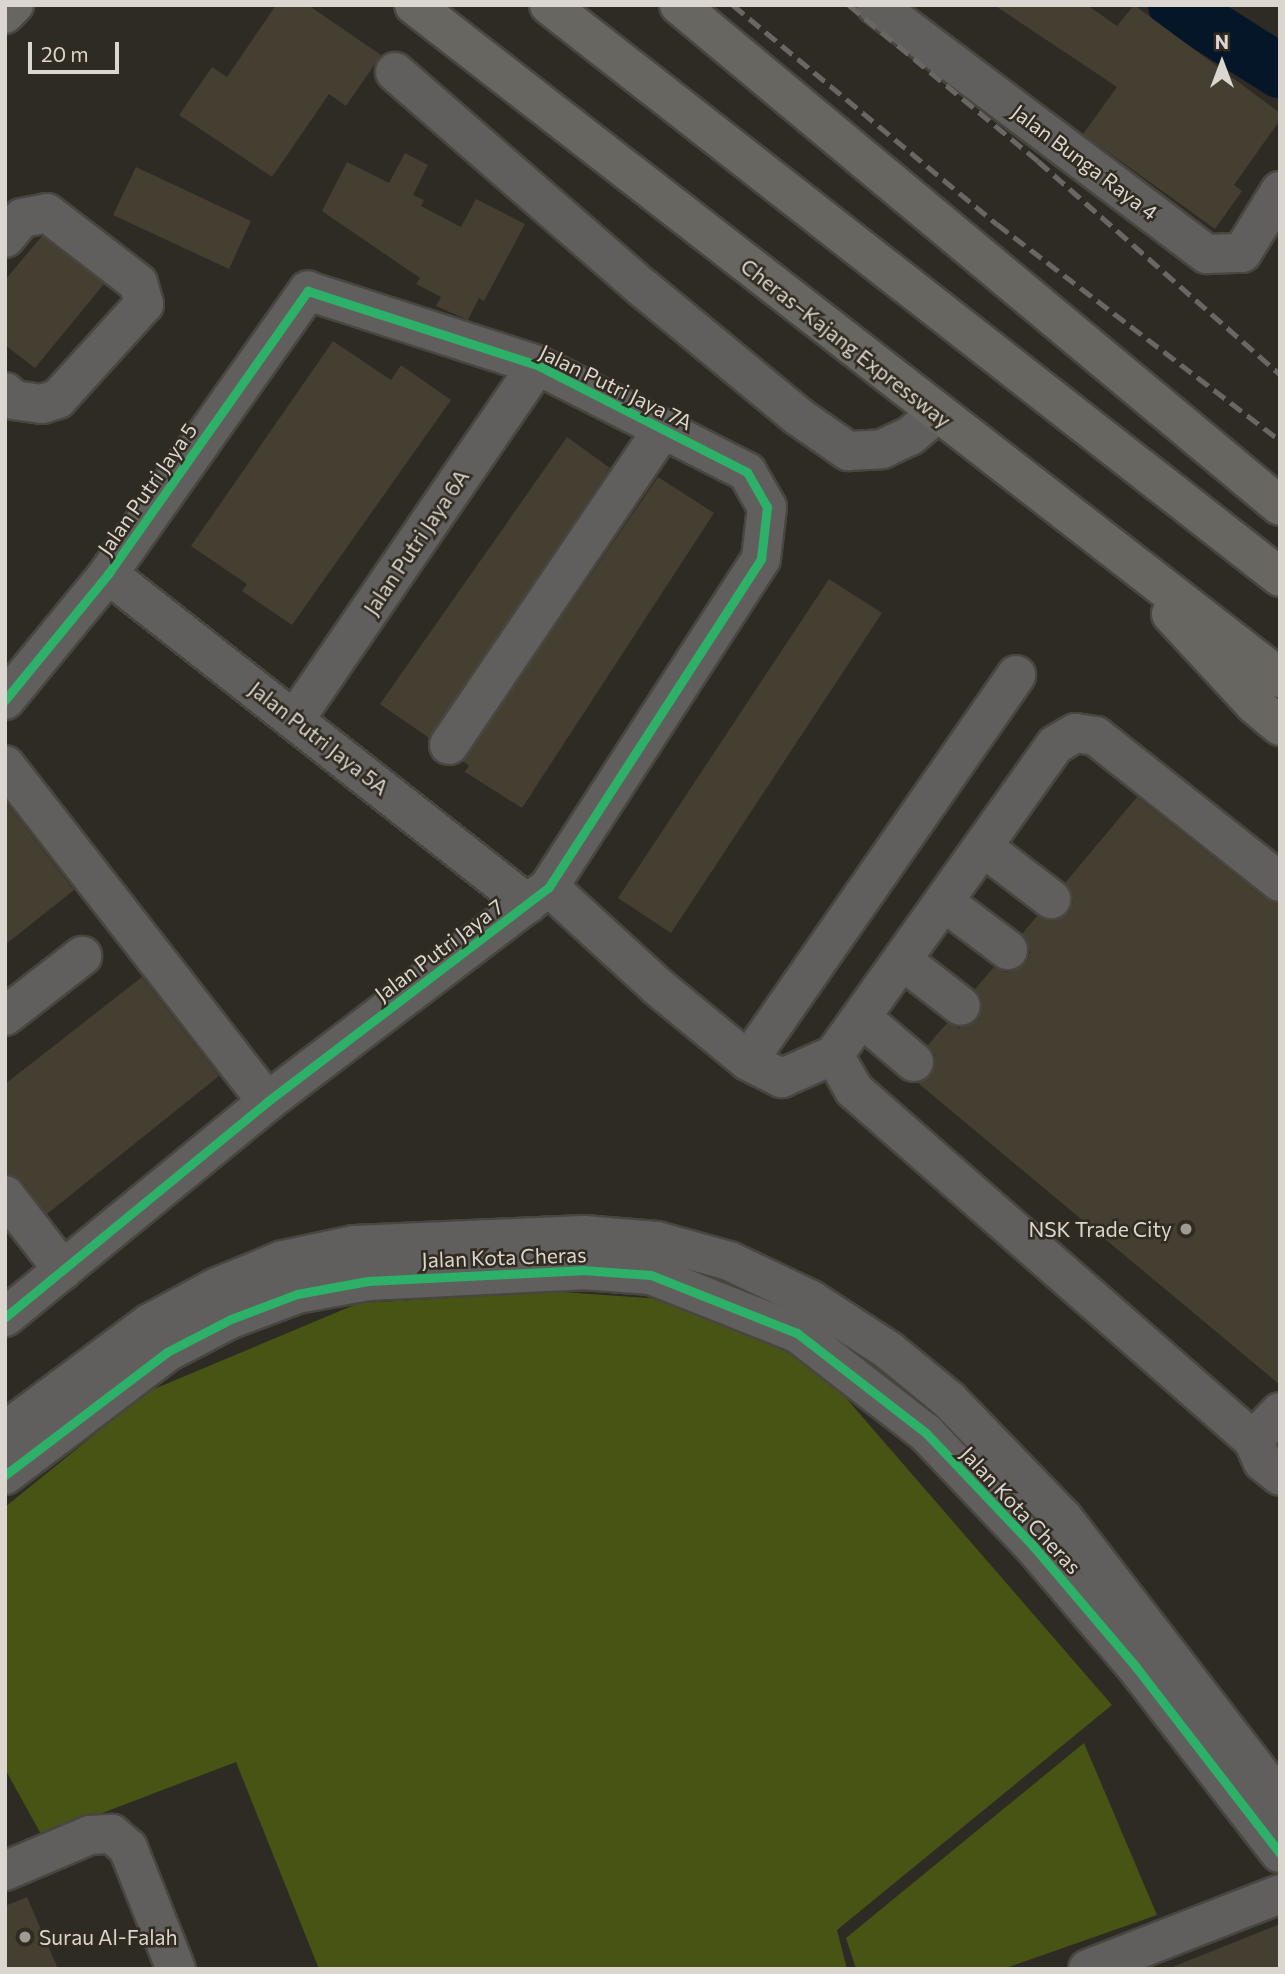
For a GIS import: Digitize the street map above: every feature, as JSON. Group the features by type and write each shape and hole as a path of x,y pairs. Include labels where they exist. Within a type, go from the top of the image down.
{"highway":[{"path":"5,14 14,5"},
{"name":"Cheras–Kajang Expressway","path":"414,5 1280,678"},
{"path":"549,5 1280,577"},
{"path":"679,5 1280,506"},
{"path":"1143,571 1181,629 1280,726"}],"street":[{"name":"Jalan Bunga Raya 4","path":"876,5 1207,254 1241,253 1279,192"},
{"path":"396,72 643,288 799,417 848,451 882,449 911,436 937,413"},
{"path":"5,238 22,218 47,213 138,282 144,304 58,399 42,404 14,400 5,392"},
{"name":"Jalan Putri Jaya 7A","path":"309,290 537,365 747,472 767,507"},
{"name":"Jalan Putri Jaya 5","path":"5,700 108,574 309,290"},
{"name":"Jalan Putri Jaya 6A","path":"295,719 537,365"},
{"path":"449,745 663,429"},
{"name":"Jalan Putri Jaya 7","path":"5,1317 267,1102 538,896 761,559 767,507"},
{"name":"Jalan Putri Jaya 5A","path":"108,574 295,719 538,896 748,1061 782,1078 834,1055"},
{"path":"748,1061 1016,675"},
{"path":"1280,882 1097,736 1075,733 1055,745 834,1055 854,1090 1253,1440 1263,1462 1280,1476"},
{"path":"5,765 267,1102"},
{"path":"983,847 1051,900"},
{"path":"944,902 1008,950"},
{"path":"5,1016 82,956"},
{"path":"903,961 961,1006"},
{"path":"862,1018 914,1062"},
{"path":"5,1195 63,1269"},
{"name":"Jalan Kota Cheras","path":"5,1431 150,1323 217,1287 283,1261 355,1245 584,1235 657,1241 729,1261 811,1300 888,1350 949,1400 1063,1518 1280,1800"},
{"name":"Jalan Kota Cheras","path":"5,1475 167,1352 231,1319 297,1294 368,1281 582,1270 651,1275 797,1333 926,1433 1034,1547 1136,1667 1280,1853"},
{"path":"1253,1440 1280,1412"},
{"path":"5,1871 90,1835 112,1834 128,1848 176,1969"},
{"path":"1088,1969 1280,1894"}],"green space":[{"path":"562,1292 676,1300 820,1368 1112,1705 837,1930 847,1969 319,1969 236,1762 42,1836 5,1769 5,1507 147,1392 359,1303"},
{"path":"1084,1743 1157,1915 1003,1969 856,1969 846,1938"}],"building":[{"path":"276,5 308,5 381,55 346,106 329,94 272,177 179,115 212,67 227,77"},
{"path":"994,5 1087,5 1117,26 1134,5 1280,113 1280,120 1234,185 1242,191 1215,229 1083,134 1117,87"},
{"path":"405,153 428,165 413,195 424,200 421,206 461,227 476,199 525,224 484,301 479,298 468,320 436,306 441,297 416,284 420,278 322,211 347,162 389,183"},
{"path":"136,167 251,221 229,269 113,215"},
{"path":"42,236 104,284 35,368 5,345 5,280"},
{"path":"333,341 391,380 401,365 451,400 292,625 242,591 247,584 191,546"},
{"path":"567,437 610,468 429,738 380,704"},
{"path":"658,477 714,513 522,808 465,772 469,766 463,761"},
{"path":"829,579 882,613 671,933 618,898"},
{"name":"NSK Trade City","path":"1137,797 1266,899 1280,903 1280,1385 918,1083 931,1076 935,1055 928,1045 947,1023 959,1028 979,1019 981,998 975,989 994,967 1006,972 1026,963 1030,952 1022,934 1037,916 1049,921 1069,912 1073,901 1065,883"},
{"path":"5,801 74,890 5,945"},
{"path":"142,977 219,1076 47,1214 22,1181 5,1174 5,1084"},
{"name":"Surau Al-Falah","path":"27,1897 58,1969 5,1969 5,1906"},
{"path":"1280,1924 1280,1969 1170,1968"}],"waterway":[{"path":"1175,5 1280,71"}],"railway":[{"path":"733,5 997,224 1280,440"},
{"path":"849,5 1038,161 1280,374"}],"cycle path":[{"path":"5,700 108,574 308,291 537,365 747,472 767,507 761,559 549,887 267,1102 5,1317"},
{"path":"5,1475 167,1352 231,1319 297,1294 368,1281 582,1270 651,1275 797,1333 926,1433 1034,1547 1136,1667 1280,1853"}],"place":[{"name":"NSK Trade City","path":"1186,1229"},
{"name":"Surau Al-Falah","path":"25,1937"}]}
